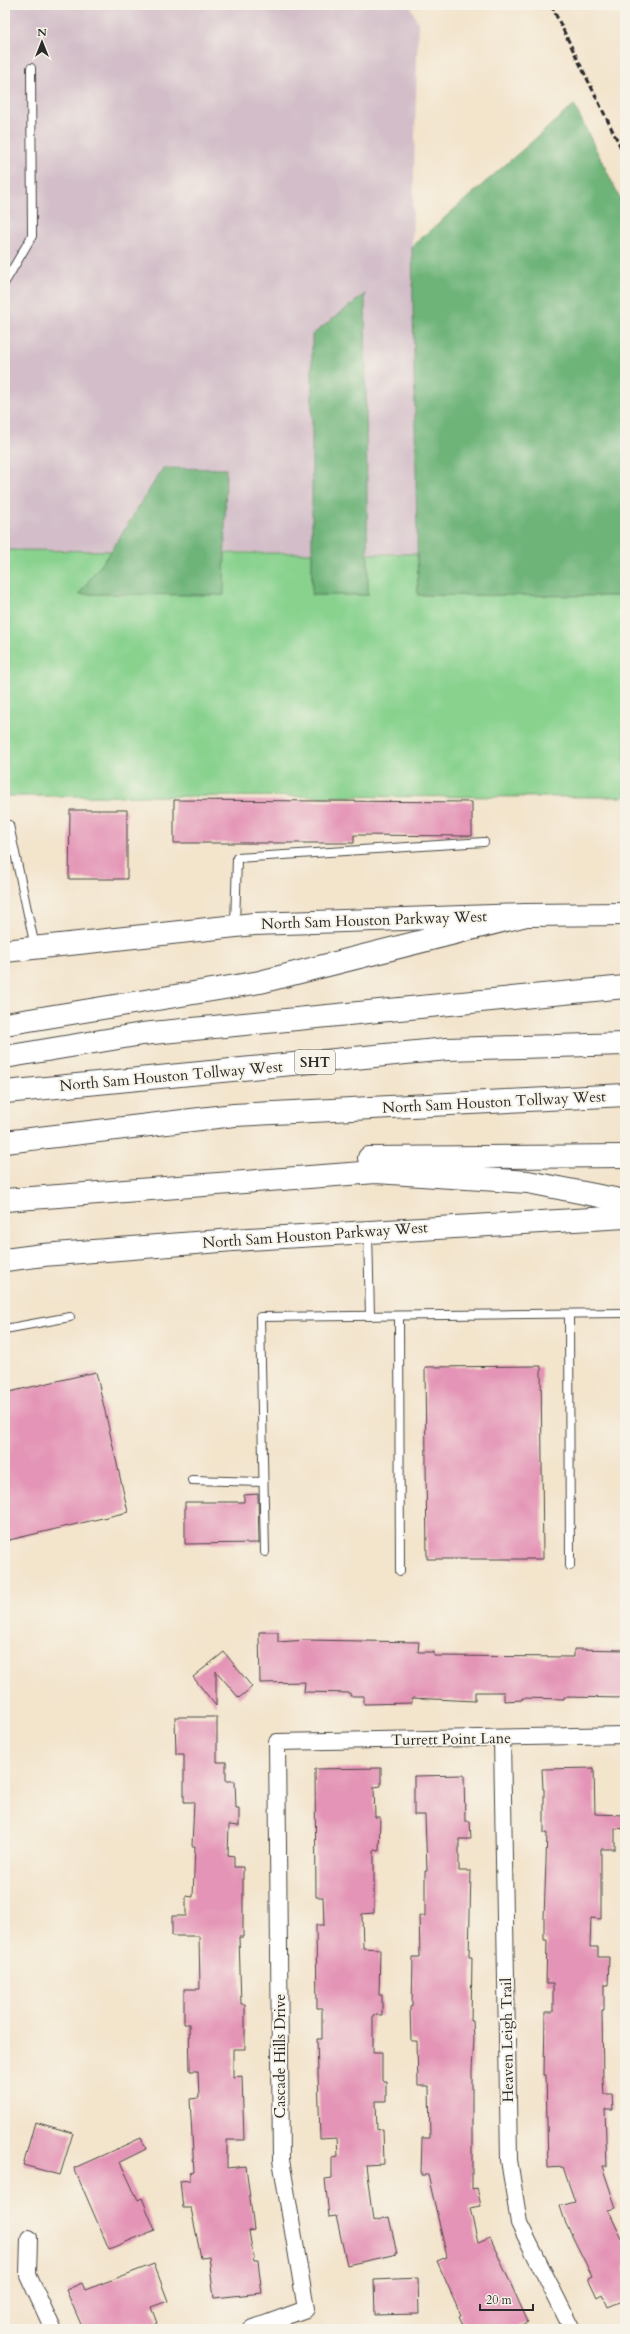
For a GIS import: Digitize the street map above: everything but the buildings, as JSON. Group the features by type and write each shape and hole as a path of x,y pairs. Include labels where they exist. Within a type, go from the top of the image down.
{"main road":[{"name":"North Sam Houston Parkway West","path":"5,951 235,926 526,915 616,915"},
{"path":"5,1024 260,982 526,915"},
{"path":"5,1057 142,1034 348,1012 625,987"},
{"name":"North Sam Houston Tollway West","path":"5,1092 447,1049 625,1044"},
{"name":"North Sam Houston Tollway West","path":"5,1142 234,1115 625,1095"},
{"path":"5,1188 375,1158 625,1156"},
{"path":"5,1200 376,1172 528,1182 625,1201"},
{"name":"North Sam Houston Parkway West","path":"5,1260 43,1254 368,1232 625,1217"}],"street":[{"name":"Turrett Point Lane","path":"277,1742 625,1736"},
{"name":"Heaven Leigh Trail","path":"502,1738 509,2160 519,2223 572,2329"},
{"name":"Cascade Hills Drive","path":"251,2329 306,2309 281,2160 277,1742"},
{"path":"29,2238 28,2275 53,2329"}],"lane":[{"path":"5,282 32,236 31,68"},
{"path":"9,825 35,948"},
{"path":"235,926 236,858 484,842"},
{"path":"368,1232 370,1316"},
{"path":"265,1552 260,1317 625,1313"},
{"path":"569,1314 570,1566"},
{"path":"399,1316 400,1571"},
{"path":"5,1329 70,1317"},
{"path":"192,1480 263,1482"}],"shaded area":[{"path":"5,5 410,5 418,23 412,246 417,554 5,550"}],"green space":[{"path":"574,105 625,208 625,596 418,595 412,246"},
{"path":"365,294 368,595 312,595 312,335"},
{"path":"163,468 226,469 224,595 79,594 111,551"},
{"path":"5,550 111,551 79,594 224,595 225,553 312,553 312,595 368,595 368,554 417,554 418,595 625,596 625,797 5,796"}],"railway":[{"path":"551,5 625,156"}]}
